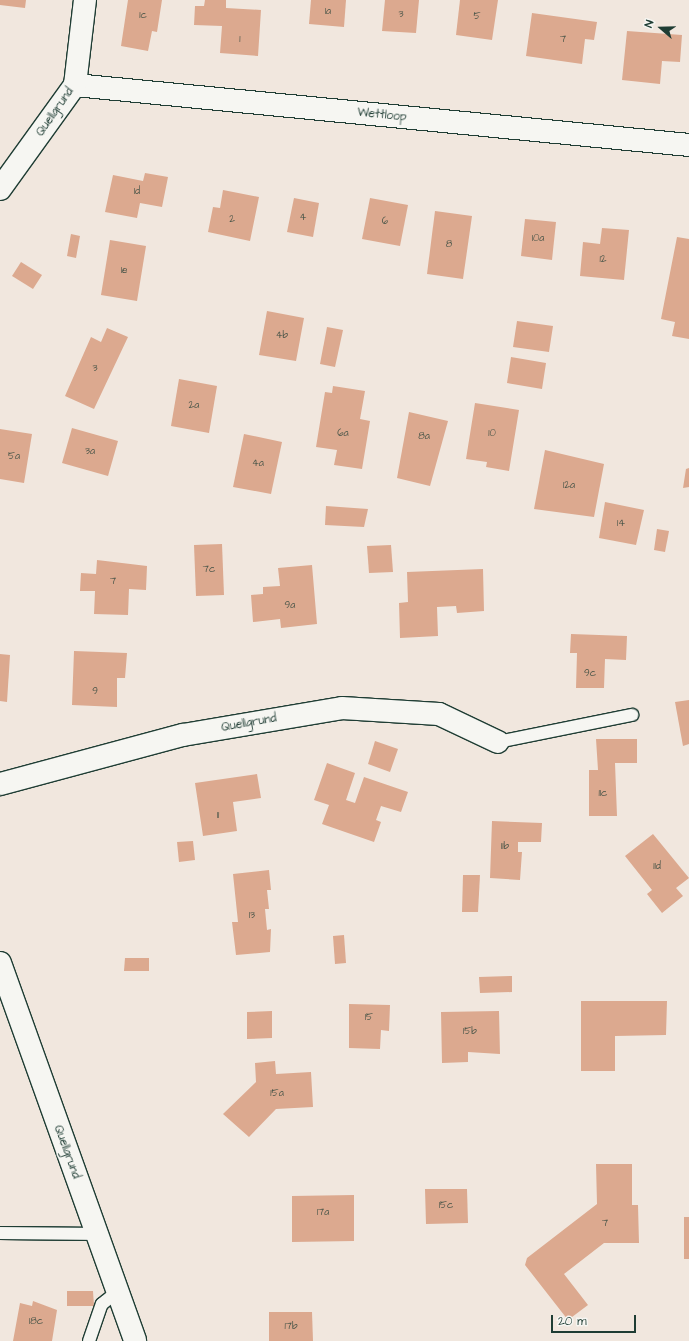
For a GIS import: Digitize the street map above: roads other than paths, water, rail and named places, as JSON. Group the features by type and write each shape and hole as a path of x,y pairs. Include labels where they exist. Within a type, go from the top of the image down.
{"street":[{"name":"Quellgrund","path":"0,189 75,85 85,0"},
{"name":"Wettloop","path":"75,85 689,145"},
{"name":"Quellgrund","path":"0,784 183,735 342,708 439,714 498,742"},
{"name":"Quellgrund","path":"0,963 135,1341"}],"lane":[{"path":"498,742 632,715"},
{"path":"0,1233 97,1234"},
{"path":"89,1341 102,1304 117,1292"}]}
